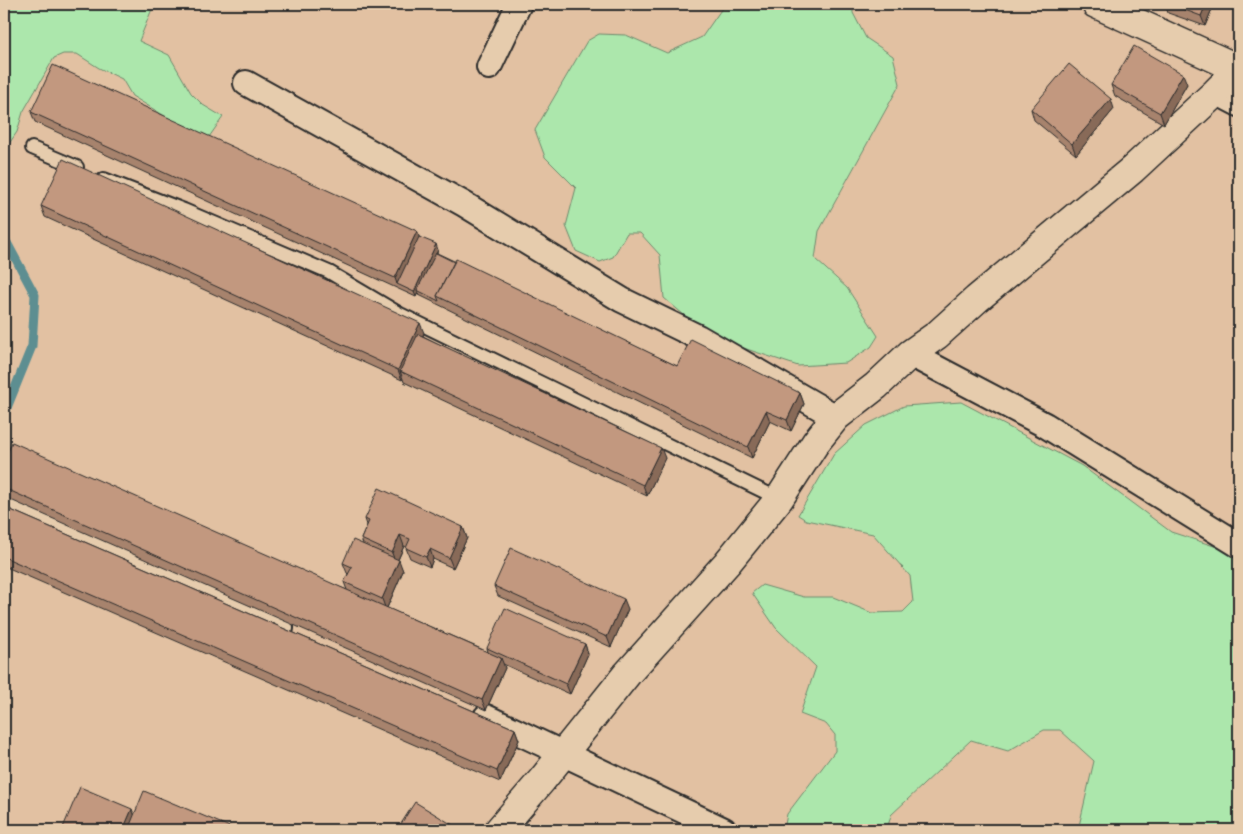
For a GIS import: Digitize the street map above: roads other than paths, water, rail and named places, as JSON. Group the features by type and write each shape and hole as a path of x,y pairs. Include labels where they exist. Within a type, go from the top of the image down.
{"street":[{"path":"488,67 518,4"},
{"path":"499,830 627,674 728,563 779,500 816,442 836,416 876,386 910,354 937,335 1133,169 1228,98 1239,69 1096,4"},
{"path":"246,83 464,204 622,300 698,337 836,416"},
{"path":"910,354 1045,425 1239,545"},
{"path":"13,508 298,636"},
{"path":"463,708 491,719 724,830"}],"lane":[{"path":"32,148 329,272 400,314 779,500"}],"waterway":[{"path":"4,237 35,295 32,346 4,415"}]}
